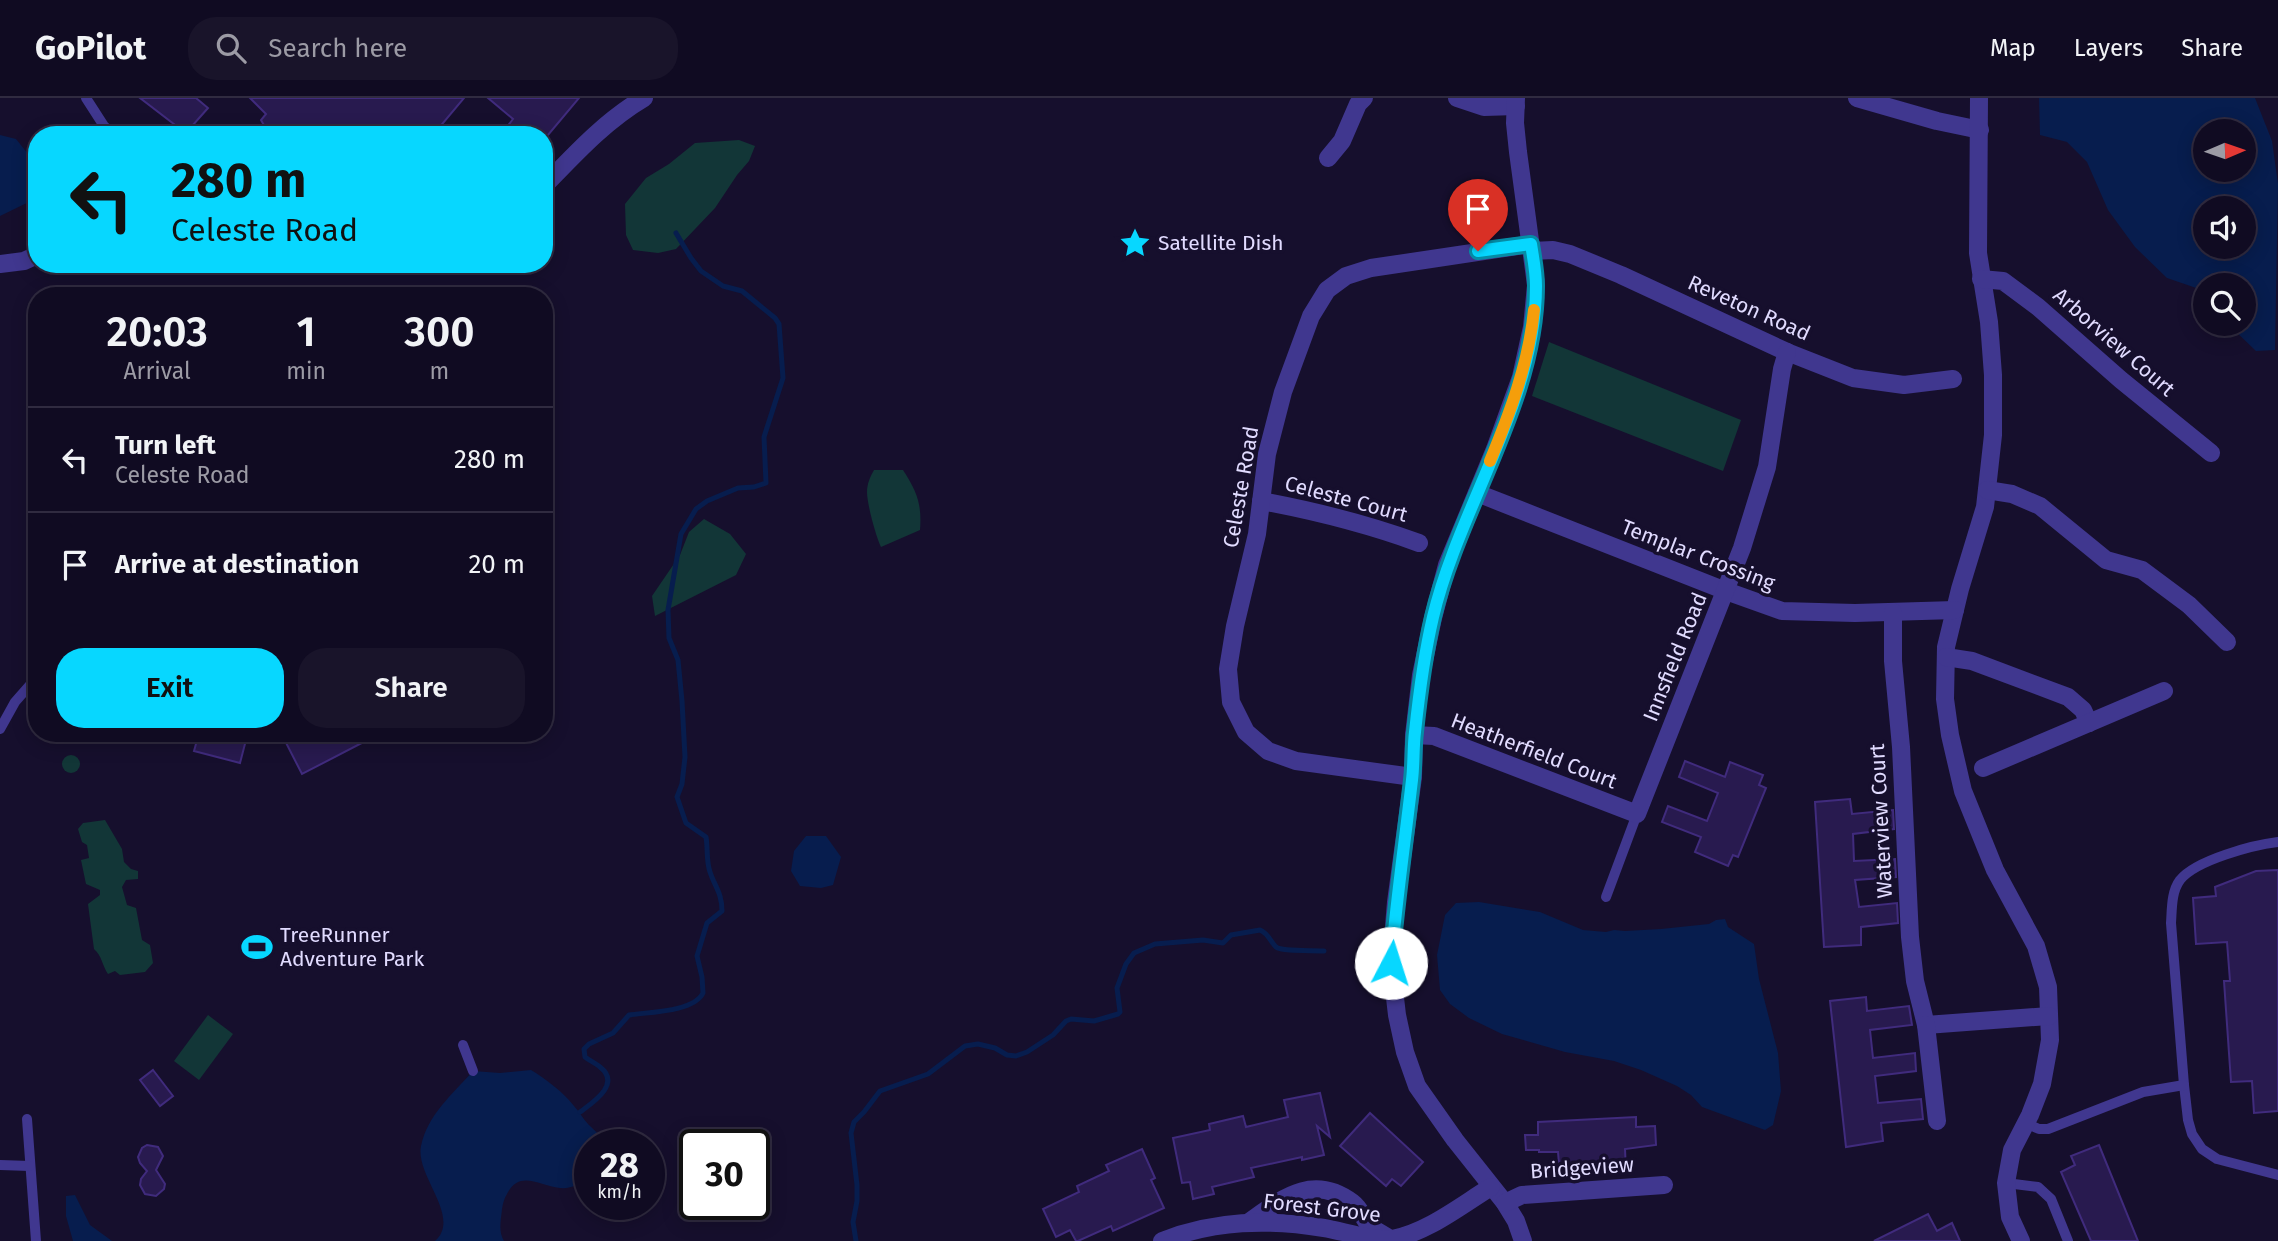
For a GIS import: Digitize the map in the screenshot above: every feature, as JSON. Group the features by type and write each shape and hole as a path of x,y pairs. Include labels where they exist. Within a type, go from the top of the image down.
{"street":[{"path":"553,177 597,133 627,108 644,98"},
{"path":"1457,98 1484,107 1516,102 1518,152 1536,285 1532,327 1521,377 1447,565 1433,618 1421,675 1391,963 1397,1015 1405,1052 1417,1086 1505,1203 1516,1222 1522,1241"},
{"path":"1857,98 1937,121 1980,130"},
{"path":"1979,98 1977,219 1981,279 1989,323 1993,375 1993,435 1987,490 1976,540 1946,647 1945,699 1963,791 1995,870 2036,946 2048,988 2050,1040 2042,1084 2012,1150 2006,1183 2010,1217 2021,1241"},
{"path":"1328,158 1342,141 1360,100"},
{"name":"Reveton Road","path":"1531,248 1570,254 1787,352 1853,378 1904,385 1953,379"},
{"name":"Celeste Road","path":"1412,777 1296,761 1268,751 1246,732 1231,702 1228,669 1235,626 1257,534 1267,454 1283,392 1311,316 1327,290 1346,276 1371,268 1531,248"},
{"path":"0,264 28,259"},
{"name":"Arborview Court","path":"1981,279 2003,281 2038,307 2121,380 2211,453"},
{"name":"Innsfield Road","path":"1637,814 1742,548 1767,467 1787,352"},
{"path":"1987,490 2012,494 2040,506 2106,560 2142,570 2189,605 2227,642"},
{"name":"Templar Crossing","path":"1477,493 1782,611 1955,610"},
{"name":"Celeste Court","path":"1261,501 1314,510 1419,543"},
{"name":"Waterview Court","path":"1893,612 1893,661 1901,747 1910,937 1915,981 1926,1025 1937,1121"},
{"path":"1946,657 1972,661 2067,697 2082,710 2089,723"},
{"path":"1983,768 2164,691"},
{"name":"Heatherfield Court","path":"1414,735 1434,736 1637,814"},
{"path":"1926,1025 2049,1016"},
{"name":"Bridgeview","path":"1505,1203 1522,1195 1664,1185"},
{"name":"Forest Grove","path":"1162,1241 1182,1233 1240,1222 1291,1223 1390,1239 1421,1230 1491,1187"},
{"name":"Forest Grove","path":"1249,1222 1282,1199 1305,1189 1335,1192 1356,1204 1370,1226 1390,1239"}],"lane":[{"path":"86,98 104,126"},
{"path":"0,729 15,702 28,687"},
{"path":"1606,897 1637,814"},
{"path":"2278,842 2264,843 2202,865 2188,873 2178,882 2172,900 2171,923 2184,1085 2192,1134 2202,1149 2217,1160 2278,1175"},
{"path":"463,1045 473,1071"},
{"path":"2025,1123 2039,1129 2049,1129 2143,1092 2184,1085"},
{"path":"27,1119 36,1241"},
{"path":"0,1165 30,1166"},
{"path":"2006,1183 2038,1186 2051,1199 2067,1241"}],"green space":[{"path":"739,140 755,146 749,161 715,208 676,249 658,253 633,250 626,235 625,204 646,178 695,143"},
{"path":"212,285 212,287 163,287"},
{"path":"1549,342 1741,420 1723,471 1532,396"},
{"path":"874,470 903,470 915,492 920,513 920,530 881,547 867,497 868,483"},
{"path":"704,519 730,534 746,554 736,575 655,616 652,596 680,555 689,532"},
{"path":"67,755 75,755 80,764 78,771 67,773 62,768 62,760"},
{"path":"105,820 122,849 124,862 131,869 138,871 138,879 126,880 122,887 127,905 136,908 142,940 150,945 153,963 145,972 120,975 115,971 108,974 94,949 88,904 100,895 100,890 86,884 81,860 89,858 87,845 82,842 78,829 83,823"},
{"path":"208,1015 233,1034 199,1080 174,1061"}],"water":[{"path":"2039,98 2255,98 2272,141 2278,184 2275,350 2256,351 2240,336 2256,336 2256,273 2193,273 2193,287 2167,278 2135,247 2108,210 2087,162 2067,142 2040,135"},
{"path":"0,135 16,139 28,154 28,202 0,216"},
{"path":"806,836 826,836 841,857 833,885 821,888 800,886 791,871 794,851"},
{"path":"1479,902 1540,912 1583,930 1606,932 1709,924 1725,919 1728,927 1754,944 1759,979 1778,1053 1781,1091 1773,1125 1765,1130 1702,1107 1691,1095 1677,1086 1641,1070 1502,1034 1469,1018 1450,1004 1440,990 1437,955 1445,915 1456,903"},
{"path":"531,1070 565,1096 593,1129 574,1129 574,1186 552,1187 530,1181 518,1182 512,1186 503,1205 500,1229 504,1241 435,1241 442,1231 443,1220 441,1208 421,1158 424,1135 442,1105 473,1071 500,1073"},
{"path":"75,1195 90,1225 112,1241 73,1241 66,1216 66,1196"}],"building":[{"path":"140,98 196,98 208,108 191,126 176,126"},
{"path":"250,98 464,98 441,126 264,126 261,120 266,114"},
{"path":"488,98 579,98 553,129 553,126 508,126 513,119"},
{"path":"196,742 245,742 240,763 194,751"},
{"path":"286,742 364,742 302,774"},
{"path":"1685,761 1725,777 1730,762 1763,775 1759,785 1766,788 1738,857 1733,855 1728,866 1695,852 1701,837 1662,822 1668,806 1707,821 1718,793 1679,777"},
{"path":"1850,799 1852,814 1893,810 1894,829 1853,834 1854,861 1895,859 1896,877 1855,880 1859,907 1897,903 1898,923 1861,927 1861,945 1824,947 1815,802"},
{"path":"2278,870 2278,1111 2254,1113 2252,1081 2231,1082 2224,981 2230,981 2227,942 2196,944 2193,898 2216,896 2215,887 2256,871"},
{"path":"1866,997 1867,1011 1909,1006 1912,1025 1870,1030 1873,1058 1915,1053 1916,1071 1875,1076 1878,1103 1921,1099 1923,1119 1881,1123 1883,1141 1846,1147 1830,1001"},
{"path":"153,1070 173,1096 160,1106 140,1080"},
{"path":"1320,1093 1330,1137 1317,1126 1324,1155 1251,1168 1254,1177 1212,1187 1214,1194 1193,1199 1190,1182 1182,1183 1173,1138 1210,1130 1209,1124 1243,1116 1246,1127 1288,1117 1284,1100"},
{"path":"1370,1113 1423,1162 1401,1186 1392,1179 1386,1186 1340,1146"},
{"path":"1636,1117 1636,1127 1655,1126 1656,1145 1625,1149 1626,1171 1560,1176 1558,1152 1526,1150 1525,1135 1538,1135 1538,1122"},
{"path":"147,1145 158,1147 163,1156 156,1170 165,1184 164,1189 156,1196 145,1194 140,1185 147,1171 138,1157 142,1148"},
{"path":"2099,1145 2138,1241 2091,1241 2061,1172 2075,1165 2071,1156"},
{"path":"1142,1149 1155,1178 1151,1180 1164,1208 1113,1231 1111,1226 1078,1241 1070,1230 1056,1237 1043,1209 1079,1192 1077,1186 1109,1171 1106,1165"},
{"path":"1928,1214 1937,1231 1952,1223 1960,1241 1874,1241"}],"waterway":[{"path":"580,1112 603,1093 608,1080 606,1073 585,1057 584,1049 589,1044 613,1033 629,1015 681,1008 698,999 703,993 697,956 707,923 722,911 722,905 709,868 706,837 686,823 677,797 682,784 685,757 678,660 669,638 668,610 681,534 696,509 707,501 738,488 766,483 764,437 783,378 779,324 775,318 742,291 723,286 701,271 676,233"},
{"path":"856,1241 853,1222 857,1185 851,1133 854,1122 880,1091 928,1074 965,1046 978,1044 1016,1056 1053,1035 1066,1021 1094,1021 1118,1014 1117,988 1126,964 1134,953 1155,944 1203,940 1223,943 1231,935 1260,930 1279,949 1324,951"}],"slow traffic":[{"path":"1490,461 1521,377 1534,310"}],"place":[{"name":"Satellite Dish","path":"1135,243"},
{"name":"TreeRunner Adventure Park","path":"257,947"}],"route":[{"path":"1391,963 1421,675 1433,618 1447,565 1495,449 1521,377 1532,327 1536,285 1531,244 1478,251"}]}
